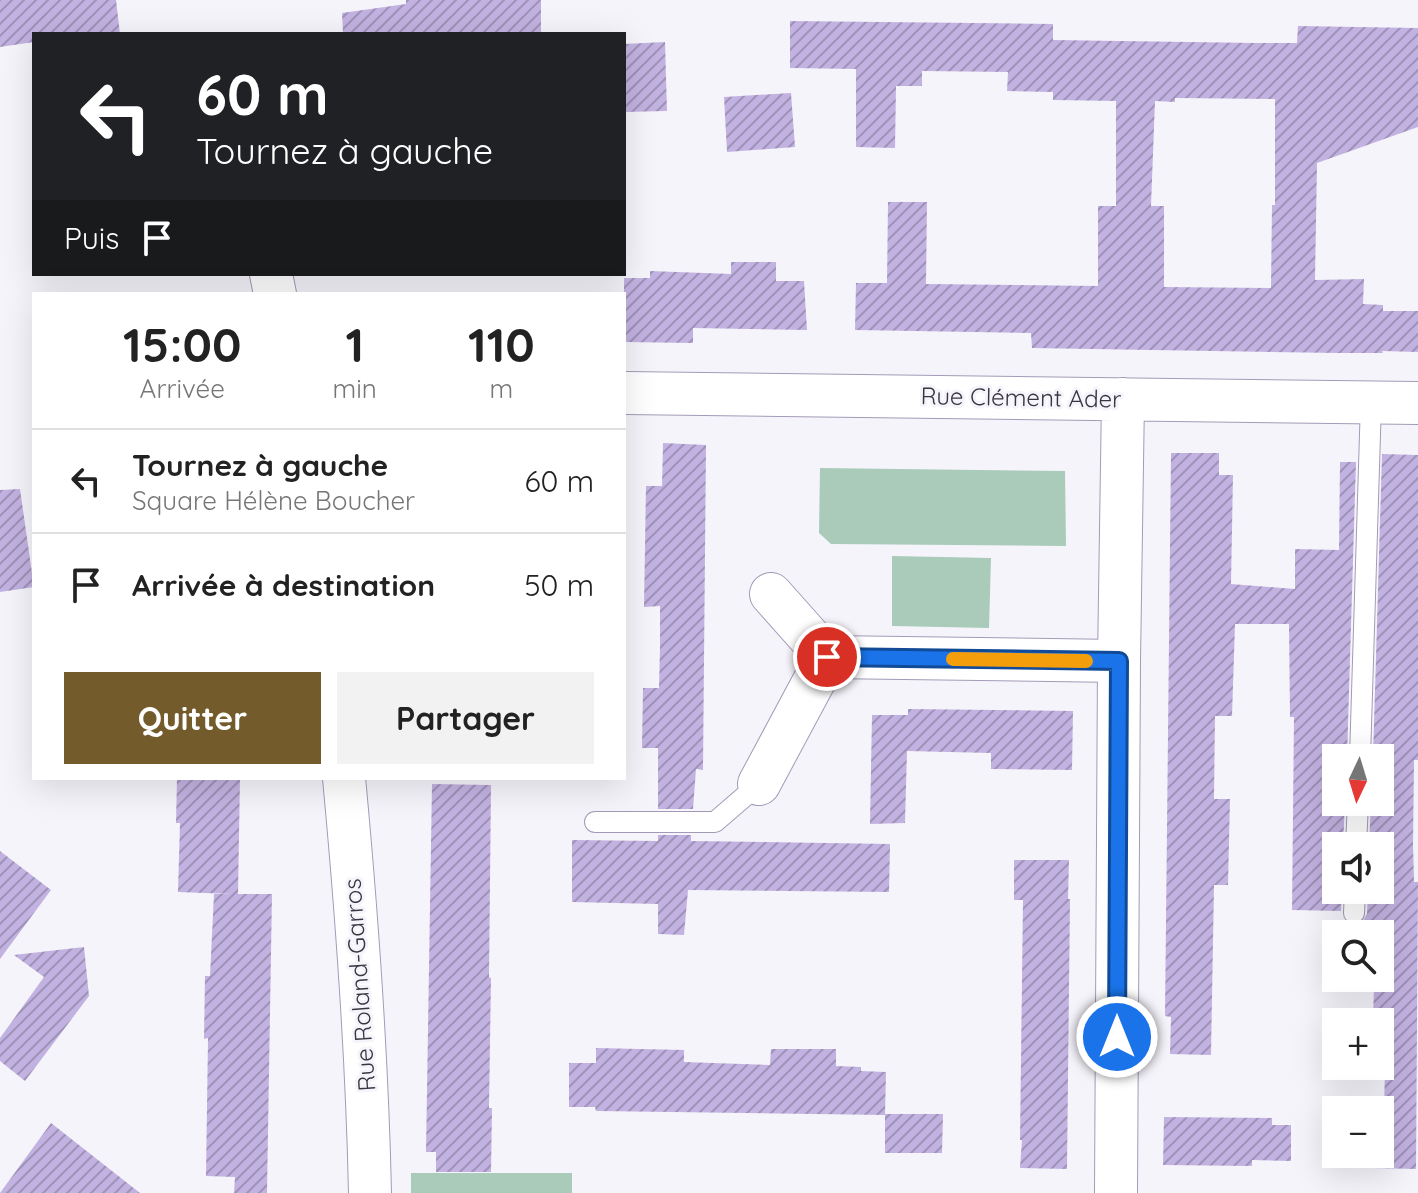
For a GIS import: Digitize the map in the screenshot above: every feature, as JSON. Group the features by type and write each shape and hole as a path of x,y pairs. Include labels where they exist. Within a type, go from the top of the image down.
{"street":[{"name":"Rue Clément Ader","path":"626,393 1418,403"},
{"path":"1116,1193 1123,399"},
{"path":"771,594 827,657 1119,661"},
{"path":"759,784 827,657"},
{"name":"Rue Roland-Garros","path":"344,780 364,1024 370,1193"}],"lane":[{"path":"1360,744 1371,402"},
{"path":"595,822 715,822 759,784"},
{"path":"1354,904 1354,913"}],"green space":[{"path":"820,468 1065,471 1066,546 831,544 819,533"},
{"path":"892,556 991,558 989,628 892,626"},
{"path":"411,1173 572,1173 572,1193 411,1193"}],"building":[{"path":"0,0 116,0 120,32 32,32 32,42 0,47"},
{"path":"406,0 541,0 541,32 343,32 342,13 406,4"},
{"path":"790,21 1053,24 1053,40 1256,43 1297,43 1298,26 1418,28 1418,127 1317,163 1315,280 1364,279 1363,304 1383,305 1383,311 1418,311 1418,352 1032,348 1031,333 855,330 856,283 887,283 888,202 927,202 926,284 1098,286 1098,206 1116,206 1116,101 1053,100 1053,92 1007,91 1008,72 922,71 922,86 896,86 895,148 856,147 856,69 790,68","holes":["1175,98 1275,99 1271,288 1164,287 1164,206 1151,206 1155,101 1175,102"]},
{"path":"665,42 667,111 626,112 626,44"},
{"path":"791,93 795,147 727,152 724,97"},
{"path":"731,262 776,262 776,281 804,281 807,330 693,328 693,343 626,342 624,278 650,278 650,271 731,274"},
{"path":"663,443 706,445 703,770 696,769 693,809 658,809 658,748 642,748 643,688 659,688 660,647 660,606 644,607 646,486 662,486"},
{"path":"1171,453 1219,453 1219,475 1233,475 1231,584 1295,589 1295,549 1339,550 1340,462 1356,462 1347,744 1322,744 1322,816 1344,816 1344,832 1322,832 1322,904 1341,904 1341,911 1292,910 1294,717 1290,717 1289,624 1235,624 1232,716 1215,716 1214,799 1230,799 1228,885 1214,885 1211,1055 1170,1054 1171,1017 1165,1016"},
{"path":"1382,454 1418,455 1418,760 1414,760 1413,845 1414,882 1418,882 1416,1169 1372,1168 1394,1168 1394,1096 1384,1096 1385,1080 1394,1080 1394,1008 1373,1008 1374,992 1394,992 1394,920 1363,920 1367,904 1394,904 1394,832 1370,832 1370,816 1394,816 1394,744 1373,744"},
{"path":"20,489 32,587 0,592 0,490"},
{"path":"908,709 1073,711 1072,770 991,769 991,753 907,751 905,823 870,824 872,715 908,715"},
{"path":"177,780 240,780 238,894 272,894 267,1193 234,1193 235,1177 206,1176 208,1038 204,1039 205,976 210,976 214,894 232,894 178,892 180,823 176,823"},
{"path":"432,784 491,785 491,1172 436,1172 436,1152 426,1152"},
{"path":"658,835 691,835 691,841 890,844 889,892 688,890 684,935 658,934 658,904 572,902 572,840 658,841"},
{"path":"0,851 51,890 0,959"},
{"path":"1014,860 1069,860 1067,1169 1020,1168 1023,900 1014,900"},
{"path":"84,947 89,996 25,1081 0,1061 0,1038 44,977 14,955"},
{"path":"596,1048 684,1050 684,1062 770,1065 771,1049 836,1049 836,1066 886,1072 885,1115 596,1111 595,1107 569,1107 569,1063 596,1063"},
{"path":"885,1114 943,1114 942,1153 885,1153"},
{"path":"1164,1117 1272,1118 1272,1125 1291,1125 1291,1161 1252,1160 1252,1166 1163,1165"},
{"path":"51,1123 140,1193 0,1193"}],"slow traffic":[{"path":"953,659 1086,661"}],"route":[{"path":"827,657 1119,661 1117,1037"}]}
